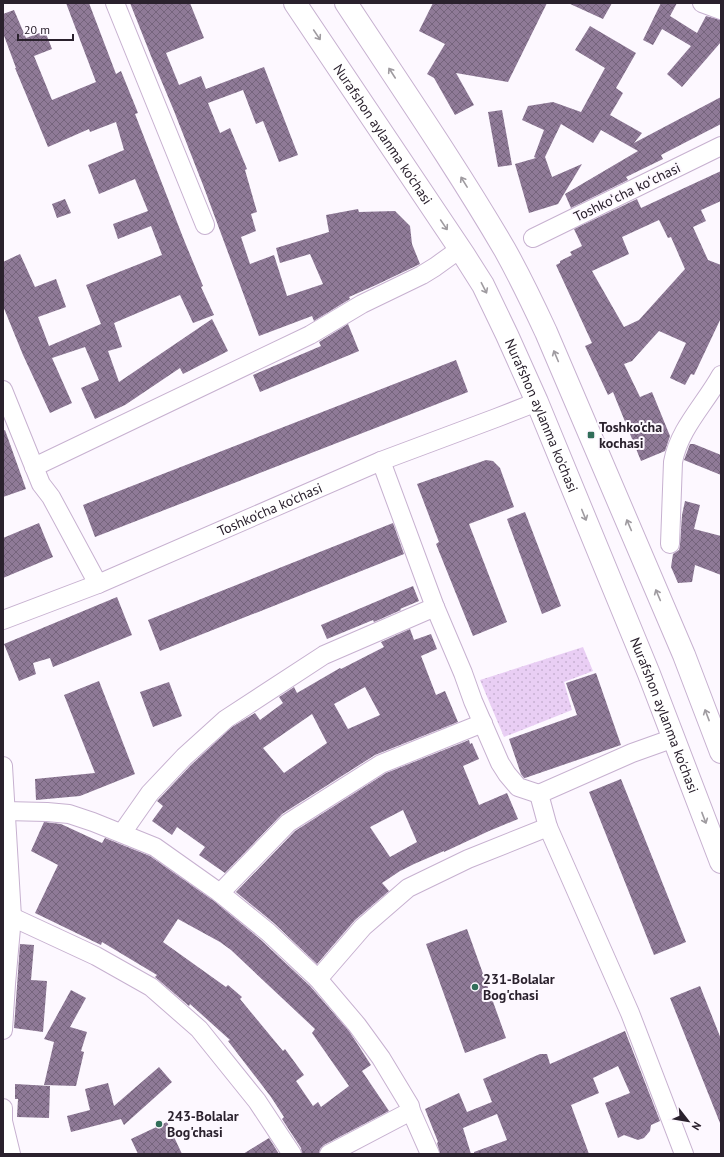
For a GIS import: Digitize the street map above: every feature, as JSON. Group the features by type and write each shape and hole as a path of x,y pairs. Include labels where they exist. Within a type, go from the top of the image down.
{"main road":[{"name":"Nurafshon aylanma ko'chasi","path":"295,3 460,249 482,285 507,335 537,402 649,674 721,862"},
{"path":"346,3 462,179 506,252 528,293 555,352 684,656 721,752"}],"street":[{"path":"115,3 205,225"},
{"path":"702,3 721,10"},
{"name":"Toshkoʻcha koʻchasi","path":"533,238 721,146"},
{"path":"34,466 310,336 362,304 422,275 460,249"},
{"path":"670,544 673,462 675,454 682,437 721,375"},
{"path":"3,390 41,484 51,498 98,584"},
{"name":"Toshko'cha ko'chasi","path":"3,620 98,584 381,460 537,402"},
{"path":"381,460 435,607 483,723 500,763 518,787 539,794 632,753 674,738"},
{"path":"122,833 150,793 184,757 226,719 324,655 435,607"},
{"path":"220,893 288,823 381,764 483,723"},
{"path":"3,766 12,917 3,1030"},
{"path":"539,794 548,827 630,1014 684,1154"},
{"path":"5,811 69,814 94,822 155,847 220,893 268,932 318,979 357,1025 381,1058 410,1106 430,1154"},
{"path":"318,979 363,927 408,888 468,859 548,827"},
{"path":"12,917 96,956 151,987 199,1029 258,1101 292,1154"},
{"path":"3,1108 3,1121 11,1154"},
{"path":"329,1154 411,1111"}],"shaded area":[{"path":"583,647 593,671 564,682 572,710 504,737 480,680"}],"building":[{"path":"66,3 89,3 116,74 121,71 138,113 135,114 203,286 201,287 214,315 193,323 180,295 114,323 122,347 108,351 119,382 212,319 228,351 183,374 180,368 125,405 95,419 81,388 99,380 85,347 52,358 72,403 50,413 23,355 3,306 3,262 20,254 35,287 56,279 66,307 38,317 49,346 101,324 86,285 162,255 151,226 118,239 113,224 148,211 135,179 99,194 88,165 124,150 116,122 90,132 89,129 48,147 15,68 3,33 3,14 14,10 26,38 45,31 52,49 34,56 52,100 96,82"},
{"path":"130,3 190,3 204,38 166,53 179,85 201,76 206,89 264,67 298,155 279,162 263,121 256,124 243,90 208,103 220,133 230,128 247,169 245,170 257,212 251,214 256,231 241,237 250,264 274,255 287,296 323,284 310,254 280,263 276,248 329,232 326,215 358,209 359,212 395,211 410,226 412,244 420,264 349,297 350,299 314,321 312,316 259,336 203,185"},
{"path":"433,3 547,3 508,82 456,73 474,105 455,115 434,78 427,74 445,44 419,31"},
{"path":"568,3 612,3 603,19"},
{"path":"661,3 677,3 670,16 697,33 706,16 721,20 721,42 682,87 667,74 691,46 662,29 653,45 643,40"},
{"path":"590,26 636,53 616,88 623,93 610,115 642,133 634,143 721,97 721,124 661,155 663,159 626,177 628,180 571,208 565,194 638,151 601,130 593,143 561,124 545,157 552,177 582,164 558,204 529,213 515,164 536,158 534,157 544,130 522,120 528,106 553,102 581,112 605,68 575,50"},
{"path":"502,110 512,165 498,167 488,112"},
{"path":"721,171 721,201 701,210 706,221 693,227 708,260 721,265 721,318 694,375 691,374 685,385 670,378 686,343 659,331 632,361 624,364 640,397 652,392 670,436 665,451 641,461 613,392 608,395 585,346 592,343 556,265 560,263 560,261 572,255 570,252 582,246 574,229 637,199 641,208","holes":["659,220 668,238 671,237 685,269 639,320 624,327 592,271 629,254 622,237"]},
{"path":"65,199 71,213 57,218 52,204"},
{"path":"348,324 359,351 260,392 253,375 321,346 319,342"},
{"path":"456,360 468,392 95,537 83,505"},
{"path":"5,430 26,489 3,497 3,431"},
{"path":"690,444 694,444 721,455 721,475 684,460"},
{"path":"486,460 493,461 500,468 514,507 469,524 507,622 473,636 436,544 439,542 417,484"},
{"path":"685,501 700,505 694,529 721,536 721,575 695,565 692,582 678,583 671,567 673,554 679,550 682,515"},
{"path":"525,512 561,606 542,614 507,519"},
{"path":"39,523 53,557 3,578 3,538"},
{"path":"393,523 404,554 160,651 148,620"},
{"path":"413,586 419,601 374,622 373,620 327,639 321,625"},
{"path":"117,597 132,635 53,667 50,658 33,663 36,674 19,681 4,644"},
{"path":"410,629 414,640 431,634 437,649 421,656 436,695 445,691 458,722 375,755 282,814 225,873 199,855 205,847 177,827 172,835 152,821 163,806 157,801 191,765 232,727 255,713 260,720 283,703 279,697 294,687 297,693 340,668 341,669 384,647 381,642","holes":["365,687 380,715 348,729 334,704","312,714 327,743 284,773 263,748"]},
{"path":"596,673 621,745 524,778 521,774 509,739 577,715 566,683"},
{"path":"99,681 135,774 80,796 36,800 35,779 95,773 64,695"},
{"path":"169,682 182,716 153,727 140,692"},
{"path":"469,740 470,744 472,743 479,759 463,766 479,805 507,793 518,819 414,864 382,883 389,891 355,920 317,964 275,924 236,892 295,831 386,773","holes":["403,810 417,842 390,857 370,827"]},
{"path":"621,779 686,942 654,955 589,792"},
{"path":"44,822 61,824 102,843 105,838 150,856 214,901 261,940 310,986 349,1031 371,1065 362,1071 389,1111 324,1145 320,1149 319,1154 302,1154 301,1148 282,1119 284,1117 271,1097 228,1041 230,1040 190,1004 189,1006 155,977 157,975 102,942 101,945 35,913 58,865 31,851","holes":["178,919 220,942 231,950 315,1029 312,1033 349,1086 321,1107 318,1102 313,1106 296,1081 304,1075 285,1049 283,1051 240,999 242,997 228,985 226,987 163,942"]},
{"path":"467,929 506,1038 465,1053 426,944"},
{"path":"20,944 34,945 31,980 47,981 43,1032 14,1028"},
{"path":"700,986 721,1039 721,1123 670,998"},
{"path":"71,990 86,998 70,1027 87,1032 81,1051 84,1052 76,1086 44,1085 54,1042 44,1039"},
{"path":"625,1031 660,1121 651,1125 650,1131 644,1138 638,1140 624,1135 618,1138 605,1103 630,1093 618,1066 593,1078 599,1093 571,1105 589,1154 474,1154 474,1152 507,1140 497,1114 463,1128 471,1154 440,1154 438,1142 425,1109 459,1093 467,1112 492,1102 483,1079 540,1054 547,1054 550,1064"},
{"path":"159,1067 172,1082 124,1125 121,1119 71,1132 67,1116 90,1110 85,1089 108,1083 114,1106"},
{"path":"15,1084 50,1086 49,1118 17,1117 18,1099 15,1099"},
{"path":"167,1122 182,1154 138,1154 131,1139"},
{"path":"269,1138 279,1154 243,1154"}],"place":[{"name":"Toshko'cha kochasi","path":"591,435"},
{"name":"231-Bolalar Bog'chasi","path":"475,987"},
{"name":"243-Bolalar Bog'chasi","path":"159,1124"}]}
